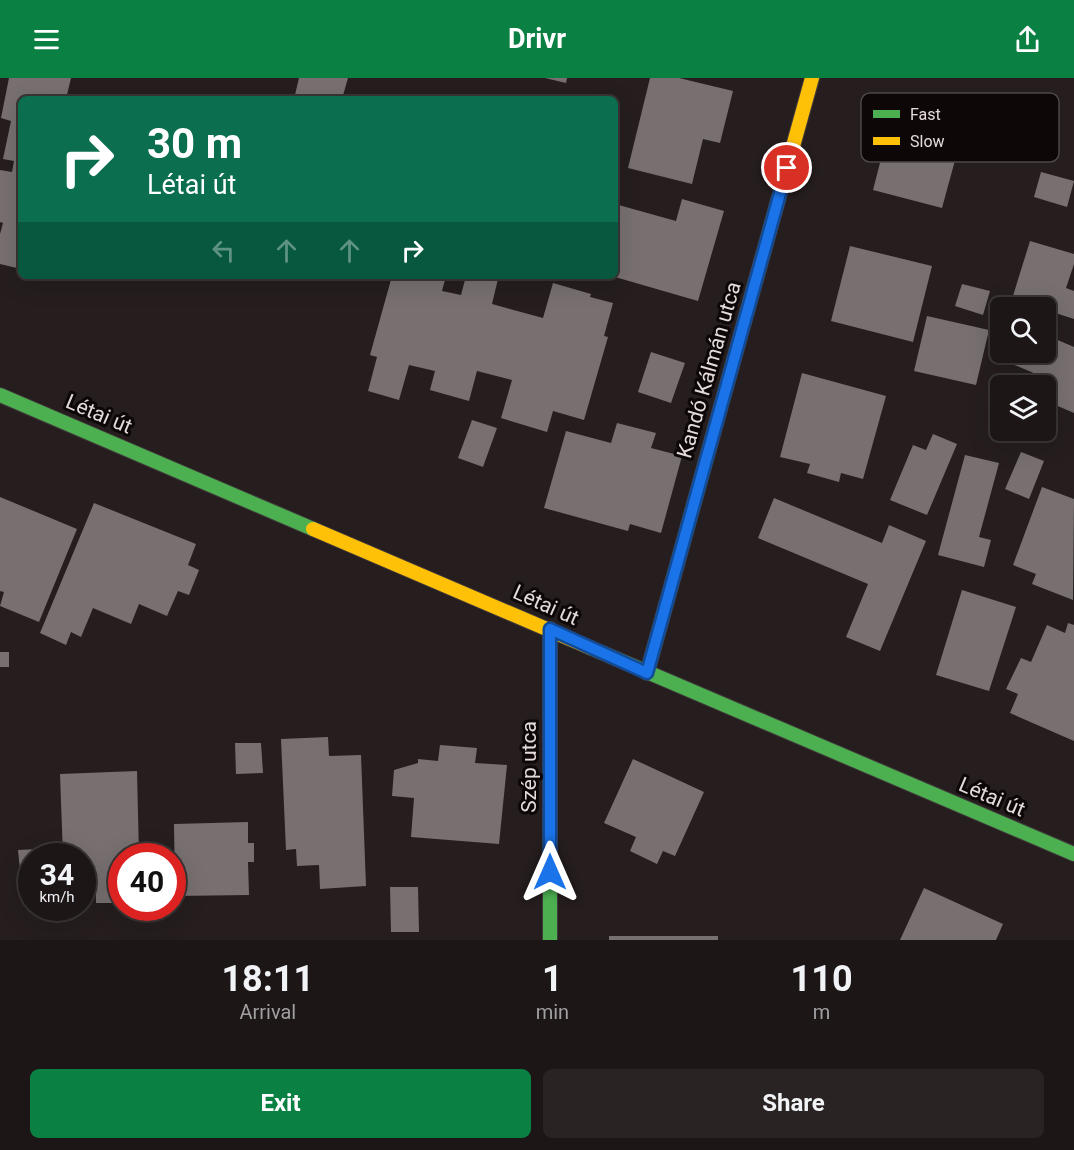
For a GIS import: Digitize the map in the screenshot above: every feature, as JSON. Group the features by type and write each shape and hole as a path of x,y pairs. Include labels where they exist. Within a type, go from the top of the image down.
{"street":[{"name":"Kandó Kálmán utca","path":"647,673 812,78"},
{"name":"Létai út","path":"0,395 1074,854"},
{"name":"Szép utca","path":"550,629 550,940"}],"building":[{"path":"9,78 71,78 67,96 18,96 18,268 0,264 0,234 3,223 0,222 0,170 12,172 14,161 3,159 11,121 1,118"},
{"path":"299,78 348,78 343,96 295,96"},
{"path":"545,78 567,78 566,83"},
{"path":"650,78 679,78 733,91 720,143 703,139 692,184 628,168"},
{"path":"880,162 955,162 942,208 873,190"},
{"path":"1041,172 1074,181 1067,207 1034,197"},
{"path":"682,199 724,211 698,301 618,278 618,205 676,221"},
{"path":"1030,241 1074,254 1074,264 1066,288 1074,291 1074,319 1056,313 1056,297 1013,297"},
{"path":"850,246 932,266 913,342 831,321"},
{"path":"391,279 445,279 442,291 461,295 465,279 498,279 492,304 543,318 553,283 613,303 604,336 608,337 584,420 553,411 547,432 501,418 512,380 477,371 469,401 430,390 435,371 409,365 399,400 368,391 377,357 370,355"},
{"path":"962,284 990,291 983,315 955,306"},
{"path":"927,316 989,330 976,385 914,371"},
{"path":"1056,339 1074,347 1074,413 1056,405 1056,375 1038,375 1010,363 1056,363"},
{"path":"651,352 685,363 671,403 638,392"},
{"path":"802,373 886,396 863,479 841,473 839,482 807,473 810,464 780,457"},
{"path":"472,420 497,428 483,467 458,458"},
{"path":"617,423 656,433 651,448 682,456 661,533 630,524 628,531 544,508 566,431 611,443"},
{"path":"933,434 957,444 927,515 890,500 913,445 926,450"},
{"path":"1021,452 1044,461 1029,499 1005,489"},
{"path":"965,455 999,463 979,537 991,540 984,567 938,555"},
{"path":"1042,487 1074,499 1073,600 1032,584 1036,574 1013,565"},
{"path":"0,497 77,529 39,622 0,606 4,592 0,591"},
{"path":"774,498 882,543 889,525 926,541 880,651 846,637 868,584 758,538"},
{"path":"94,503 196,544 188,565 199,570 189,595 178,591 167,616 139,604 131,624 93,608 81,637 71,632 66,645 40,633"},
{"path":"962,590 1016,607 989,691 936,675"},
{"path":"1068,623 1074,625 1074,741 1010,713 1018,694 1006,689 1021,658 1031,662 1047,625 1065,633"},
{"path":"0,652 9,652 9,667 0,667"},
{"path":"328,737 329,756 361,755 366,886 320,889 319,865 297,866 296,849 286,850 281,739"},
{"path":"235,743 261,743 263,773 236,774"},
{"path":"440,745 477,748 475,763 507,765 499,844 411,837 414,798 392,796 394,770 418,763 418,759 438,761"},
{"path":"633,759 704,792 675,856 663,851 657,864 630,851 636,837 604,823"},
{"path":"137,771 139,843 108,843 108,903 96,903 96,843 63,843 60,774"},
{"path":"248,822 248,843 254,843 254,862 248,862 249,895 186,896 186,843 174,843 174,824"},
{"path":"390,887 418,887 419,932 391,932"},
{"path":"924,888 1003,924 996,940 900,940"},
{"path":"609,936 718,936 718,940 609,940"}],"traffic: fast":[{"path":"647,673 747,312"},
{"path":"0,395 313,529"},
{"path":"550,629 550,940"},
{"path":"591,648 1074,854"}],"traffic: slow":[{"path":"747,312 812,78"},
{"path":"313,529 591,648"}],"route":[{"path":"550,872 550,629 647,673 787,168"}]}
